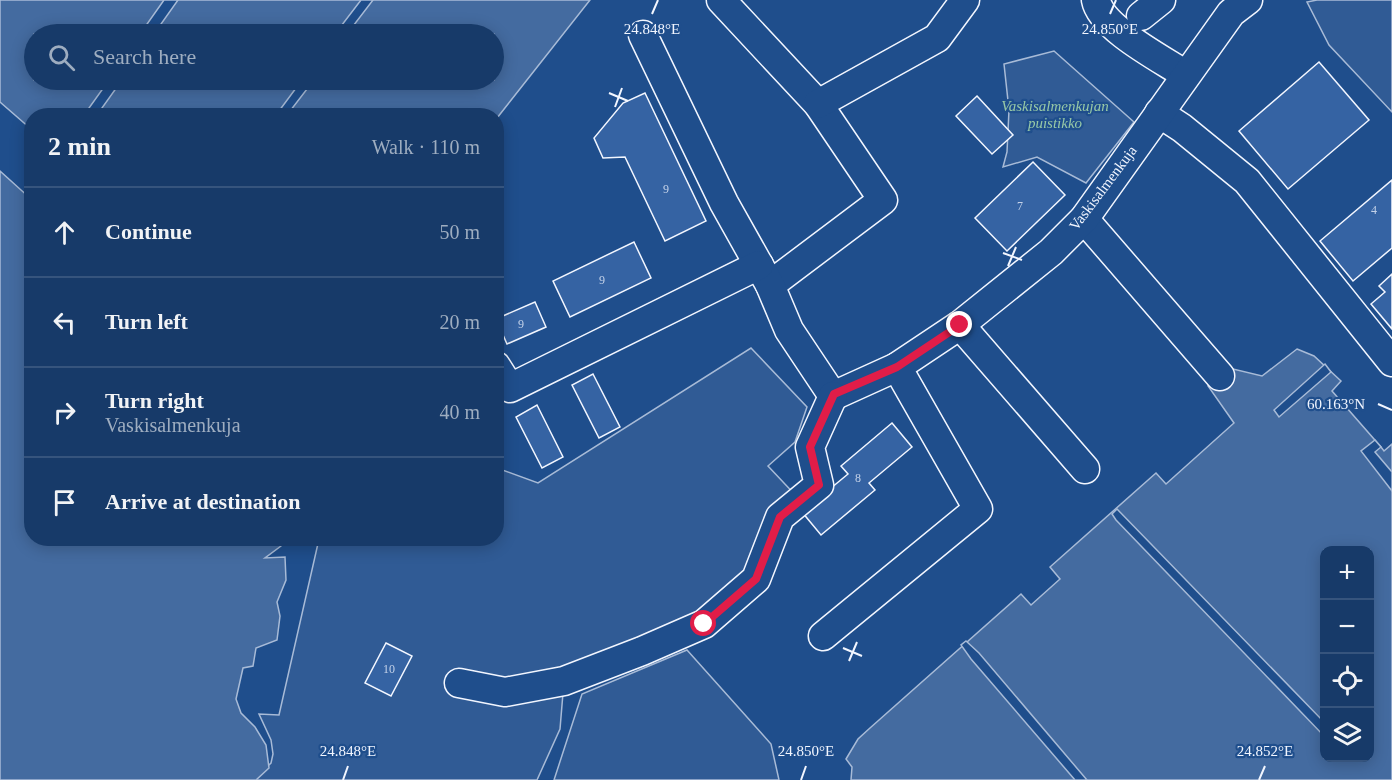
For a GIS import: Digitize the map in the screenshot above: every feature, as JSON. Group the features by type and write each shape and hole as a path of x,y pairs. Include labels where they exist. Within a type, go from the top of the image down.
{"street":[{"path":"504,379 510,388 764,275 882,200 818,104 721,0"},
{"path":"818,104 938,38 965,0"},
{"path":"1096,0 1098,8 1112,26 1186,75"},
{"name":"Vaskisalmenkuja","path":"833,396 897,367 960,325 1051,252 1084,219 1186,75 1233,4"},
{"path":"459,683 505,692 564,681 704,624 756,579 780,517 819,485 810,447 833,396 789,330 764,275 724,203 643,35"},
{"path":"1159,113 1182,128 1247,181 1392,362"},
{"path":"1084,219 1220,376"},
{"path":"960,325 1085,469"},
{"path":"823,636 978,509 897,367"}],"shaded area":[{"path":"0,0 590,0 504,109 24,108 24,123 0,102"},
{"path":"1392,0 1392,112 1329,45 1307,2"},
{"name":"Vaskisalmenkujan puistikko","path":"1054,51 1134,122 1086,183 1037,157 1003,167 1007,152 1009,110 1004,64"},
{"path":"0,171 24,193 24,546 281,546 265,558 285,557 286,580 277,602 280,616 277,640 256,648 253,666 243,668 236,699 241,713 255,727 266,745 269,768 256,780 0,780"},
{"path":"751,348 807,407 795,442 768,466 800,500 704,624 564,681 560,729 537,780 256,780 271,763 273,754 271,740 259,714 279,715 317,546 504,546 504,471 538,483"},
{"path":"1297,349 1314,356 1341,381 1332,391 1384,451 1392,444 1392,780 851,780 852,767 846,759 858,739 1021,594 1031,605 1060,579 1050,567 1156,473 1166,484 1234,423 1208,386 1229,368 1262,376"},
{"path":"687,650 771,744 779,780 554,780 582,694"}],"pier":[{"path":"164,0 178,0 161,24 147,24"},
{"path":"361,0 373,0 355,24 343,24"},
{"path":"102,90 115,90 102,108 89,108"},
{"path":"295,90 306,90 292,108 281,108"},
{"path":"1325,364 1331,372 1279,417 1274,410"},
{"path":"1375,440 1381,447 1375,452 1392,472 1392,491 1361,451"},
{"path":"1117,509 1320,718 1320,732 1116,520 1112,514"},
{"path":"966,641 979,653 1087,780 1075,780 971,659 961,645"}],"building":[{"path":"1319,62 1369,120 1288,189 1239,131"},
{"path":"645,93 706,221 665,241 625,157 603,158 594,138 623,103"},
{"path":"977,96 1013,135 992,154 956,116"},
{"path":"1033,162 1065,195 1007,251 975,218"},
{"path":"1392,180 1392,248 1353,281 1320,241"},
{"path":"634,242 651,278 570,317 553,281"},
{"path":"1392,274 1392,329 1371,304 1385,292 1379,286"},
{"path":"535,302 546,327 507,344 504,337 504,316"},
{"path":"593,374 620,427 599,438 572,385"},
{"path":"537,405 563,457 542,468 516,417"},
{"path":"892,423 912,447 869,483 875,490 821,535 802,512 848,474 841,466"},
{"path":"386,643 412,656 391,696 365,683"}],"route":[{"path":"704,624 756,579 780,517 819,485 810,447 834,394 897,367 960,325"}]}
